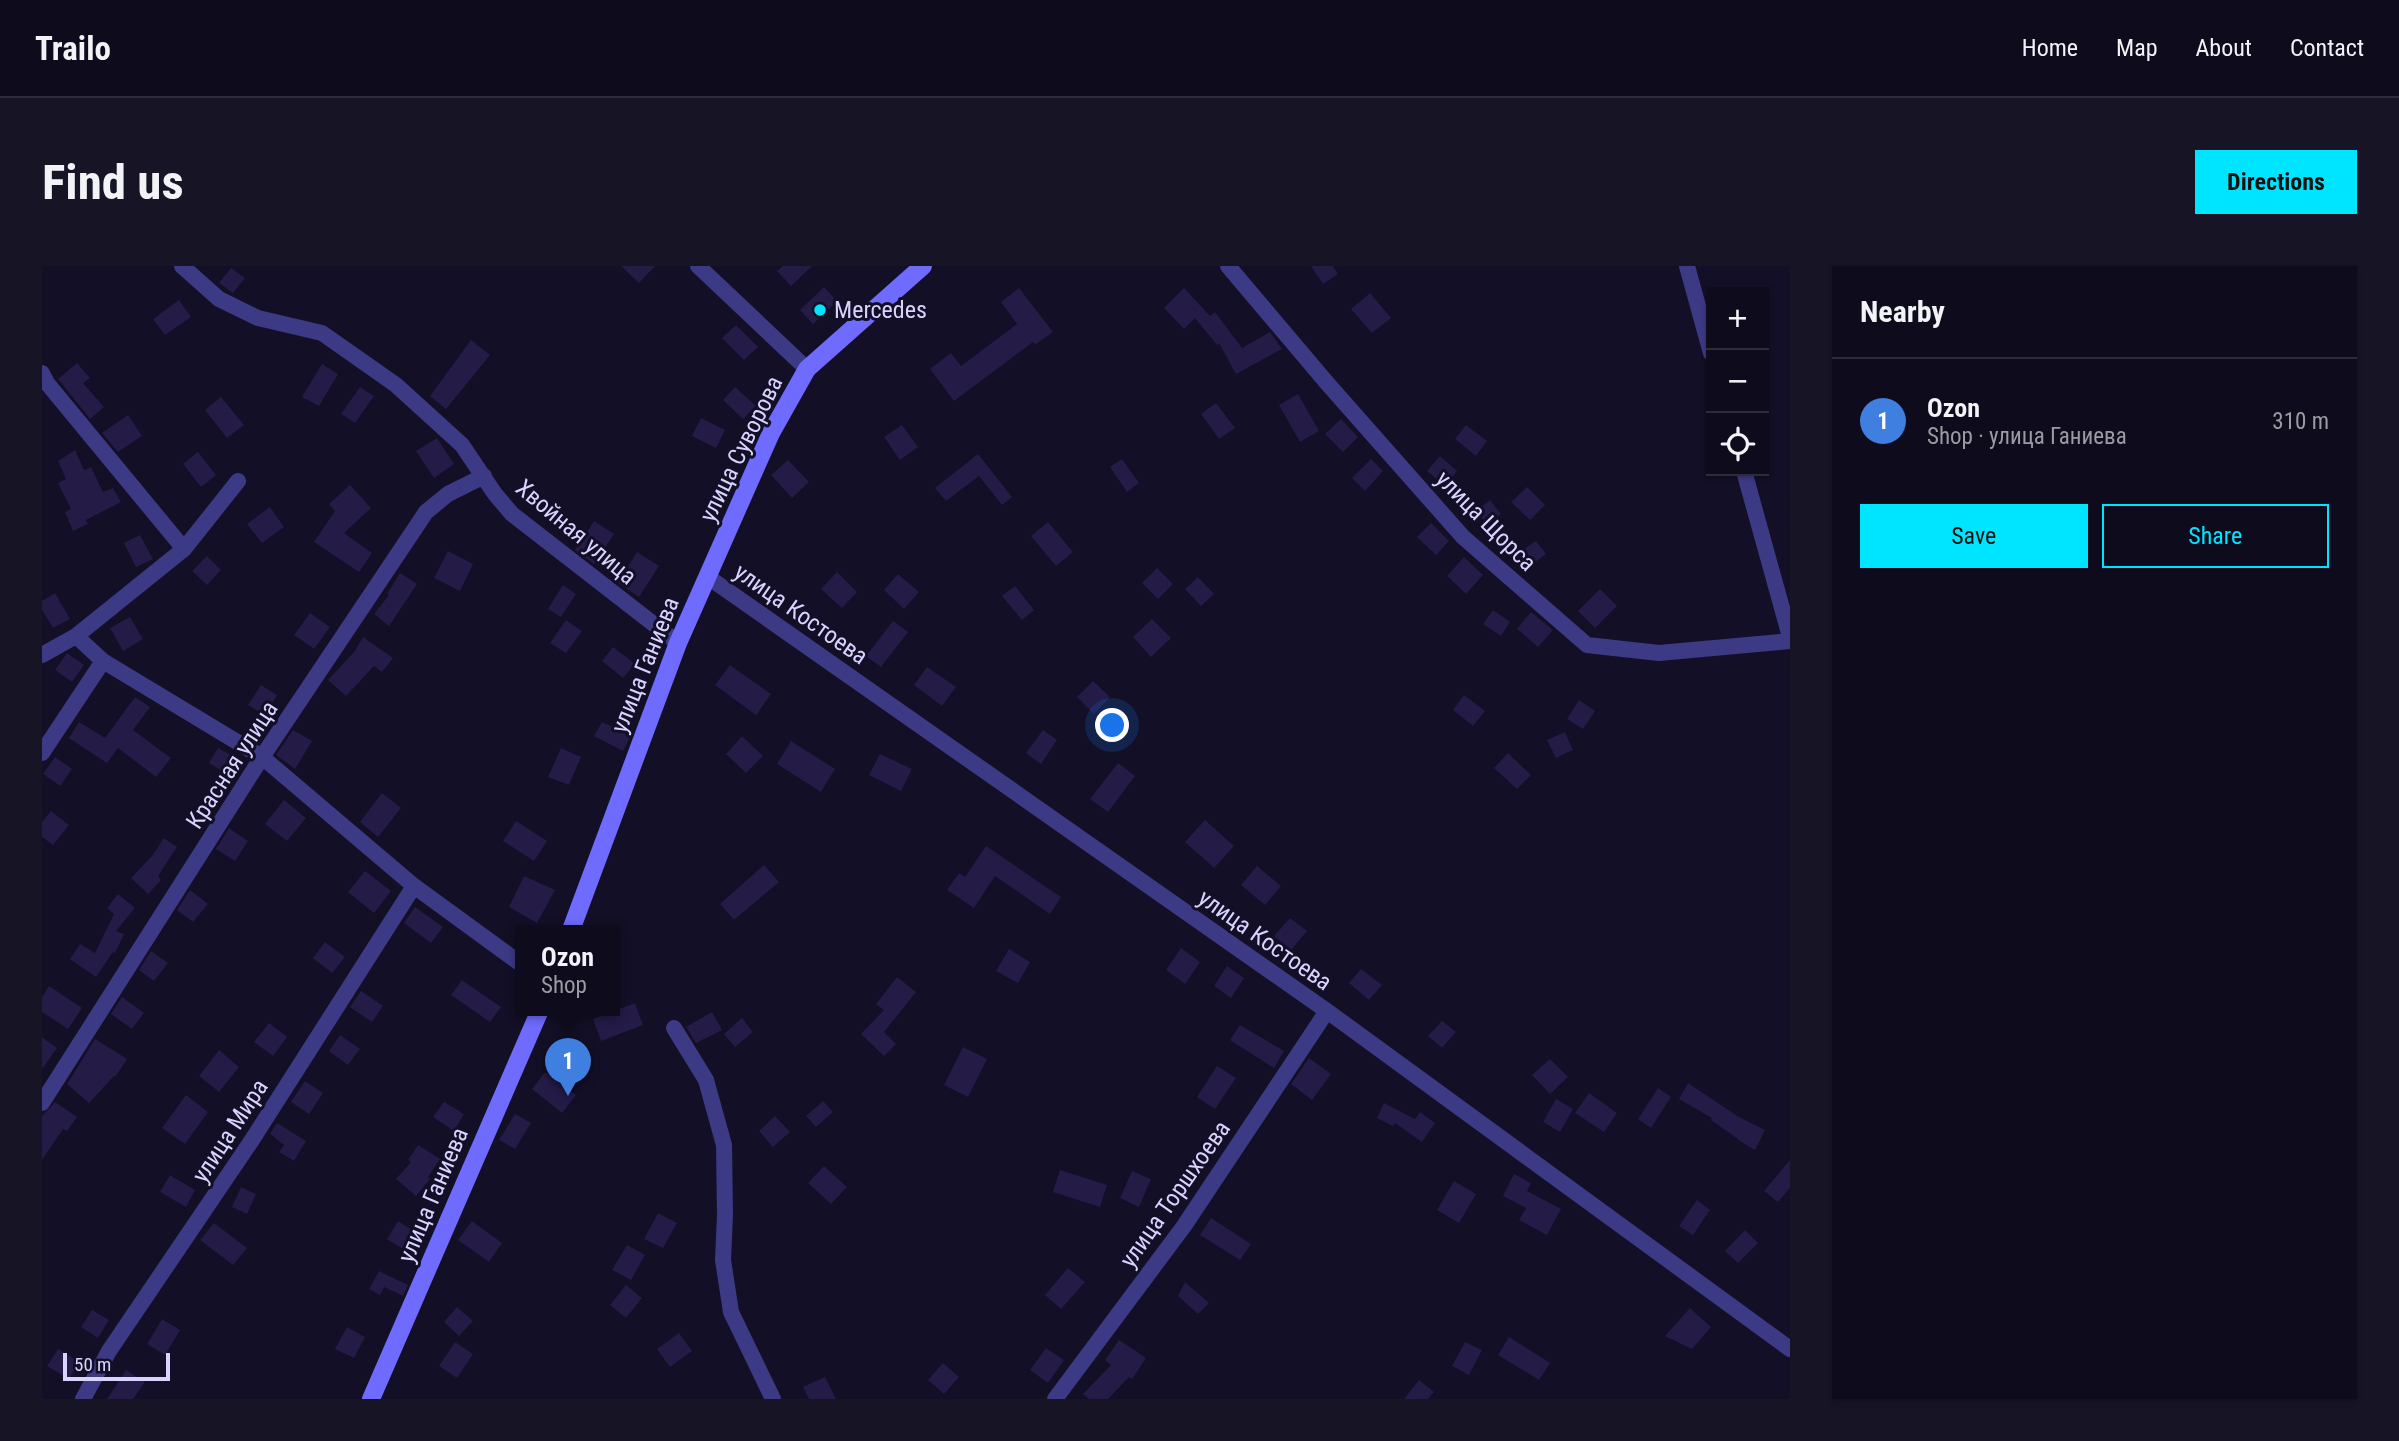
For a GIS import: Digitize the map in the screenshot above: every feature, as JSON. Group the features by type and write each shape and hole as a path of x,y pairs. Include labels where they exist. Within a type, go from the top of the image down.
{"main road":[{"name":"улица Суворова","path":"708,577 771,433 807,369 923,266"},
{"name":"улица Ганиева","path":"573,925 678,643 708,577"},
{"name":"улица Ганиева","path":"371,1399 537,1016"}],"street":[{"name":"Хвойная улица","path":"182,266 219,299 258,318 323,333 396,385 462,445 512,514 678,643"},
{"path":"698,266 807,369"},
{"name":"улица Щорса","path":"1228,266 1326,383 1464,537 1587,645 1659,653 1790,639"},
{"path":"1687,266 1710,350"},
{"path":"44,381 184,549"},
{"name":"Красная улица","path":"42,1103 262,757 426,512 449,494 484,476"},
{"path":"1745,476 1790,639"},
{"path":"42,655 76,636 184,549 238,481"},
{"name":"улица Костоева","path":"708,577 1326,1011 1790,1349"},
{"path":"76,636 103,661 262,757 414,886 515,960"},
{"path":"42,753 103,661"},
{"name":"улица Мира","path":"83,1399 109,1352 252,1140 414,886"},
{"name":"улица Торшхоева","path":"1055,1399 1184,1226 1326,1011"},
{"path":"674,1028 706,1080 724,1145 723,1260 731,1312 773,1399"}],"building":[{"path":"621,266 655,266 639,283"},
{"path":"783,266 812,266 791,286 777,271"},
{"path":"1311,266 1333,266 1338,274 1323,284"},
{"path":"231,268 245,278 233,293 219,283"},
{"path":"824,287 837,301 813,324 800,310"},
{"path":"1019,288 1053,332 1035,345 1033,342 954,401 930,369 951,353 961,366 1017,324 1001,302"},
{"path":"1184,288 1210,316 1215,312 1242,348 1270,332 1282,349 1236,374 1219,343 1217,345 1195,318 1184,329 1164,308"},
{"path":"1370,293 1391,318 1372,333 1351,309"},
{"path":"179,300 191,317 165,335 153,319"},
{"path":"736,325 758,347 744,360 722,338"},
{"path":"471,340 490,355 446,409 430,396"},
{"path":"77,363 90,378 83,383 104,407 90,419 58,379"},
{"path":"322,364 338,374 319,406 302,397"},
{"path":"360,387 374,396 355,423 341,414"},
{"path":"735,387 756,406 743,419 723,400"},
{"path":"1298,394 1319,431 1300,442 1279,405"},
{"path":"221,397 244,425 227,438 205,410"},
{"path":"1216,403 1235,428 1219,439 1201,414"},
{"path":"128,415 142,436 118,452 102,433"},
{"path":"701,418 725,430 716,448 692,436"},
{"path":"1341,419 1358,437 1343,452 1325,434"},
{"path":"902,425 918,447 900,460 884,437"},
{"path":"1466,425 1487,441 1476,456 1455,439"},
{"path":"437,438 454,464 434,478 416,451"},
{"path":"75,450 84,470 91,467 103,492 113,488 121,502 86,520 88,524 73,531 65,512 71,509 58,483 66,479 58,461"},
{"path":"198,452 216,475 201,487 183,464"},
{"path":"978,454 1012,497 1002,505 979,476 946,501 935,488"},
{"path":"1440,456 1457,471 1445,486 1427,471"},
{"path":"1122,459 1139,483 1127,492 1110,467"},
{"path":"1371,459 1383,471 1365,491 1352,478"},
{"path":"788,460 809,482 792,498 771,475"},
{"path":"350,485 371,508 344,533 372,553 359,572 314,542 335,511 329,504"},
{"path":"1527,487 1545,505 1530,520 1511,502"},
{"path":"1490,500 1501,514 1488,525 1476,511"},
{"path":"270,507 284,527 262,543 247,524"},
{"path":"594,521 614,534 594,564 575,550"},
{"path":"1048,522 1073,552 1056,566 1031,536"},
{"path":"1431,523 1449,541 1436,555 1417,537"},
{"path":"140,535 153,559 136,567 124,543"},
{"path":"1536,541 1546,554 1530,566 1520,552"},
{"path":"448,551 473,564 460,591 434,578"},
{"path":"637,552 659,566 639,597 618,583"},
{"path":"207,556 221,570 207,585 192,571"},
{"path":"1464,557 1483,575 1466,594 1447,576"},
{"path":"1157,568 1173,584 1158,599 1142,583"},
{"path":"837,572 857,592 842,608 821,589"},
{"path":"400,573 417,584 389,626 374,614 389,595 387,594"},
{"path":"898,574 919,592 904,609 884,590"},
{"path":"1198,577 1214,594 1201,606 1185,589"},
{"path":"563,585 576,594 561,617 548,609"},
{"path":"1015,586 1034,610 1022,620 1002,596"},
{"path":"1600,589 1617,606 1595,628 1578,611"},
{"path":"55,593 70,619 53,628 42,610 42,601"},
{"path":"1493,610 1510,622 1501,636 1483,624"},
{"path":"1531,612 1553,630 1538,647 1517,629"},
{"path":"310,613 330,627 314,649 294,635"},
{"path":"130,617 143,639 123,651 110,628"},
{"path":"1152,619 1171,638 1151,657 1133,637"},
{"path":"566,620 582,631 566,653 550,643"},
{"path":"893,621 908,632 881,667 866,656"},
{"path":"363,637 393,658 382,672 374,666 346,696 328,680 354,652"},
{"path":"613,647 635,664 623,678 602,661"},
{"path":"67,653 84,665 72,682 55,670"},
{"path":"730,665 771,694 756,715 715,685"},
{"path":"927,667 956,687 942,706 914,685"},
{"path":"1093,681 1110,697 1094,714 1077,697"},
{"path":"261,685 277,695 265,715 248,705"},
{"path":"1464,695 1485,711 1473,726 1453,710"},
{"path":"135,697 150,707 133,730 171,758 156,777 118,748 107,763 69,738 79,722 105,738"},
{"path":"1579,700 1595,711 1583,729 1567,719"},
{"path":"602,722 631,735 623,751 594,736"},
{"path":"293,730 312,741 295,769 276,755"},
{"path":"1043,730 1057,740 1041,764 1026,753"},
{"path":"1565,732 1573,750 1556,758 1547,740"},
{"path":"742,736 763,756 746,773 726,754"},
{"path":"791,741 835,769 821,792 777,764"},
{"path":"218,748 233,756 224,772 209,763"},
{"path":"561,748 581,757 569,785 548,777"},
{"path":"1508,753 1531,775 1517,789 1494,768"},
{"path":"880,754 912,769 901,791 869,775"},
{"path":"55,757 72,769 60,786 43,774"},
{"path":"1118,763 1135,776 1108,812 1090,799"},
{"path":"382,793 401,808 378,837 360,822"},
{"path":"284,800 306,818 287,841 265,824"},
{"path":"51,811 69,825 53,845 42,837 42,822"},
{"path":"1205,820 1234,846 1214,868 1185,842"},
{"path":"516,821 547,841 534,861 503,841"},
{"path":"229,828 248,841 235,861 216,849"},
{"path":"164,838 177,847 158,876 161,880 148,894 131,878 152,856"},
{"path":"986,846 1061,897 1050,914 995,876 974,908 947,890 959,873 965,877"},
{"path":"764,865 779,882 734,920 720,904"},
{"path":"1257,866 1281,886 1265,905 1241,885"},
{"path":"365,871 391,891 374,913 348,892"},
{"path":"524,876 555,890 537,923 509,907"},
{"path":"190,890 208,904 193,922 177,910"},
{"path":"118,894 135,908 116,931 124,934 115,953 113,952 96,977 70,959 80,944 95,953 114,914 107,908"},
{"path":"415,907 443,927 431,943 404,923"},
{"path":"1290,918 1307,931 1291,950 1274,936"},
{"path":"325,942 345,957 332,973 313,958"},
{"path":"1181,948 1200,962 1185,984 1166,970"},
{"path":"1009,949 1030,962 1018,983 996,971"},
{"path":"151,951 168,963 154,981 139,970"},
{"path":"1227,966 1244,978 1231,998 1214,986"},
{"path":"1361,969 1382,985 1369,1000 1349,983"},
{"path":"897,977 916,992 884,1032 896,1044 884,1056 861,1034 884,1010 876,1004"},
{"path":"462,980 501,1007 490,1022 451,995"},
{"path":"49,986 82,1008 68,1029 42,1012 42,997"},
{"path":"361,991 383,1006 372,1022 350,1007"},
{"path":"122,997 144,1013 132,1029 111,1014"},
{"path":"635,1003 643,1025 601,1041 593,1019 601,1016 620,1016 620,1009"},
{"path":"712,1012 722,1030 696,1043 686,1027"},
{"path":"742,1018 753,1032 735,1047 724,1034"},
{"path":"1442,1021 1456,1032 1442,1048 1428,1036"},
{"path":"269,1023 287,1037 273,1056 254,1042"},
{"path":"1240,1025 1284,1051 1274,1068 1230,1040"},
{"path":"340,1035 360,1049 348,1065 329,1051"},
{"path":"42,1037 57,1048 42,1069"},
{"path":"95,1039 127,1059 115,1077 89,1103 67,1084"},
{"path":"963,1047 987,1059 968,1097 944,1085"},
{"path":"219,1050 239,1067 219,1092 199,1076"},
{"path":"1309,1058 1331,1074 1312,1100 1291,1084"},
{"path":"1550,1059 1568,1077 1550,1094 1532,1075"},
{"path":"1217,1066 1236,1078 1215,1109 1197,1097"},
{"path":"545,1072 576,1095 562,1113 532,1089"},
{"path":"305,1081 323,1093 309,1114 291,1102"},
{"path":"1688,1083 1739,1117 1765,1130 1755,1150 1711,1120 1712,1118 1679,1099"},
{"path":"1658,1088 1671,1097 1651,1128 1638,1119"},
{"path":"1589,1093 1617,1113 1604,1132 1575,1113"},
{"path":"186,1095 208,1112 185,1144 162,1128"},
{"path":"1556,1099 1573,1109 1560,1132 1543,1122"},
{"path":"823,1101 833,1112 816,1127 806,1116"},
{"path":"55,1102 77,1117 67,1131 63,1129 42,1160 42,1116"},
{"path":"444,1102 464,1114 454,1131 433,1117"},
{"path":"1384,1103 1415,1119 1420,1112 1435,1123 1422,1142 1395,1123 1393,1126 1377,1118"},
{"path":"515,1114 531,1123 515,1149 499,1140"},
{"path":"775,1116 790,1132 773,1147 759,1131"},
{"path":"277,1123 306,1141 294,1161 279,1152 284,1145 270,1134"},
{"path":"418,1145 440,1159 428,1177 430,1179 416,1196 396,1179 411,1162 408,1160"},
{"path":"1790,1160 1790,1188 1778,1202 1764,1191"},
{"path":"824,1166 847,1187 831,1204 808,1183"},
{"path":"1060,1170 1107,1185 1100,1207 1053,1192"},
{"path":"1132,1171 1151,1179 1139,1207 1120,1198"},
{"path":"1514,1174 1531,1183 1527,1191 1561,1209 1547,1235 1519,1220 1526,1208 1503,1196"},
{"path":"170,1175 195,1190 186,1207 160,1192"},
{"path":"1454,1181 1476,1194 1459,1223 1437,1210"},
{"path":"241,1187 256,1194 247,1214 232,1207"},
{"path":"1697,1200 1710,1210 1693,1235 1679,1226"},
{"path":"658,1213 677,1223 663,1248 644,1239"},
{"path":"1211,1218 1251,1244 1240,1260 1200,1235"},
{"path":"398,1221 415,1232 404,1250 387,1239"},
{"path":"472,1221 502,1243 489,1262 458,1240"},
{"path":"214,1223 247,1248 233,1265 200,1240"},
{"path":"1745,1230 1758,1243 1738,1263 1725,1251"},
{"path":"627,1245 645,1255 631,1280 612,1270"},
{"path":"1068,1268 1085,1282 1061,1309 1045,1295"},
{"path":"379,1271 408,1285 403,1296 384,1287 380,1295 369,1289"},
{"path":"1185,1282 1209,1303 1198,1314 1178,1296"},
{"path":"626,1285 642,1298 626,1318 610,1305"},
{"path":"457,1307 473,1321 459,1336 444,1322"},
{"path":"1690,1308 1711,1327 1692,1349 1665,1336"},
{"path":"92,1310 109,1320 98,1338 81,1327"},
{"path":"162,1319 180,1330 165,1355 147,1344"},
{"path":"347,1327 365,1337 354,1358 335,1349"},
{"path":"679,1333 692,1351 670,1367 657,1349"},
{"path":"1509,1337 1550,1363 1539,1380 1498,1355"},
{"path":"1119,1340 1146,1358 1132,1379 1129,1377 1108,1399 1089,1399 1083,1394 1111,1365 1105,1360"},
{"path":"455,1342 473,1354 457,1378 439,1366"},
{"path":"1465,1342 1482,1350 1469,1375 1452,1366"},
{"path":"1046,1348 1064,1360 1048,1383 1030,1370"},
{"path":"58,1349 79,1362 69,1379 47,1366"},
{"path":"943,1363 959,1377 944,1394 928,1380"},
{"path":"126,1370 145,1382 133,1399 107,1399"},
{"path":"825,1377 836,1399 809,1399 803,1387"},
{"path":"1419,1380 1434,1392 1428,1399 1404,1399"}],"place":[{"name":"Mercedes","path":"820,310"},
{"name":"Ozon","path":"568,1096"}]}
